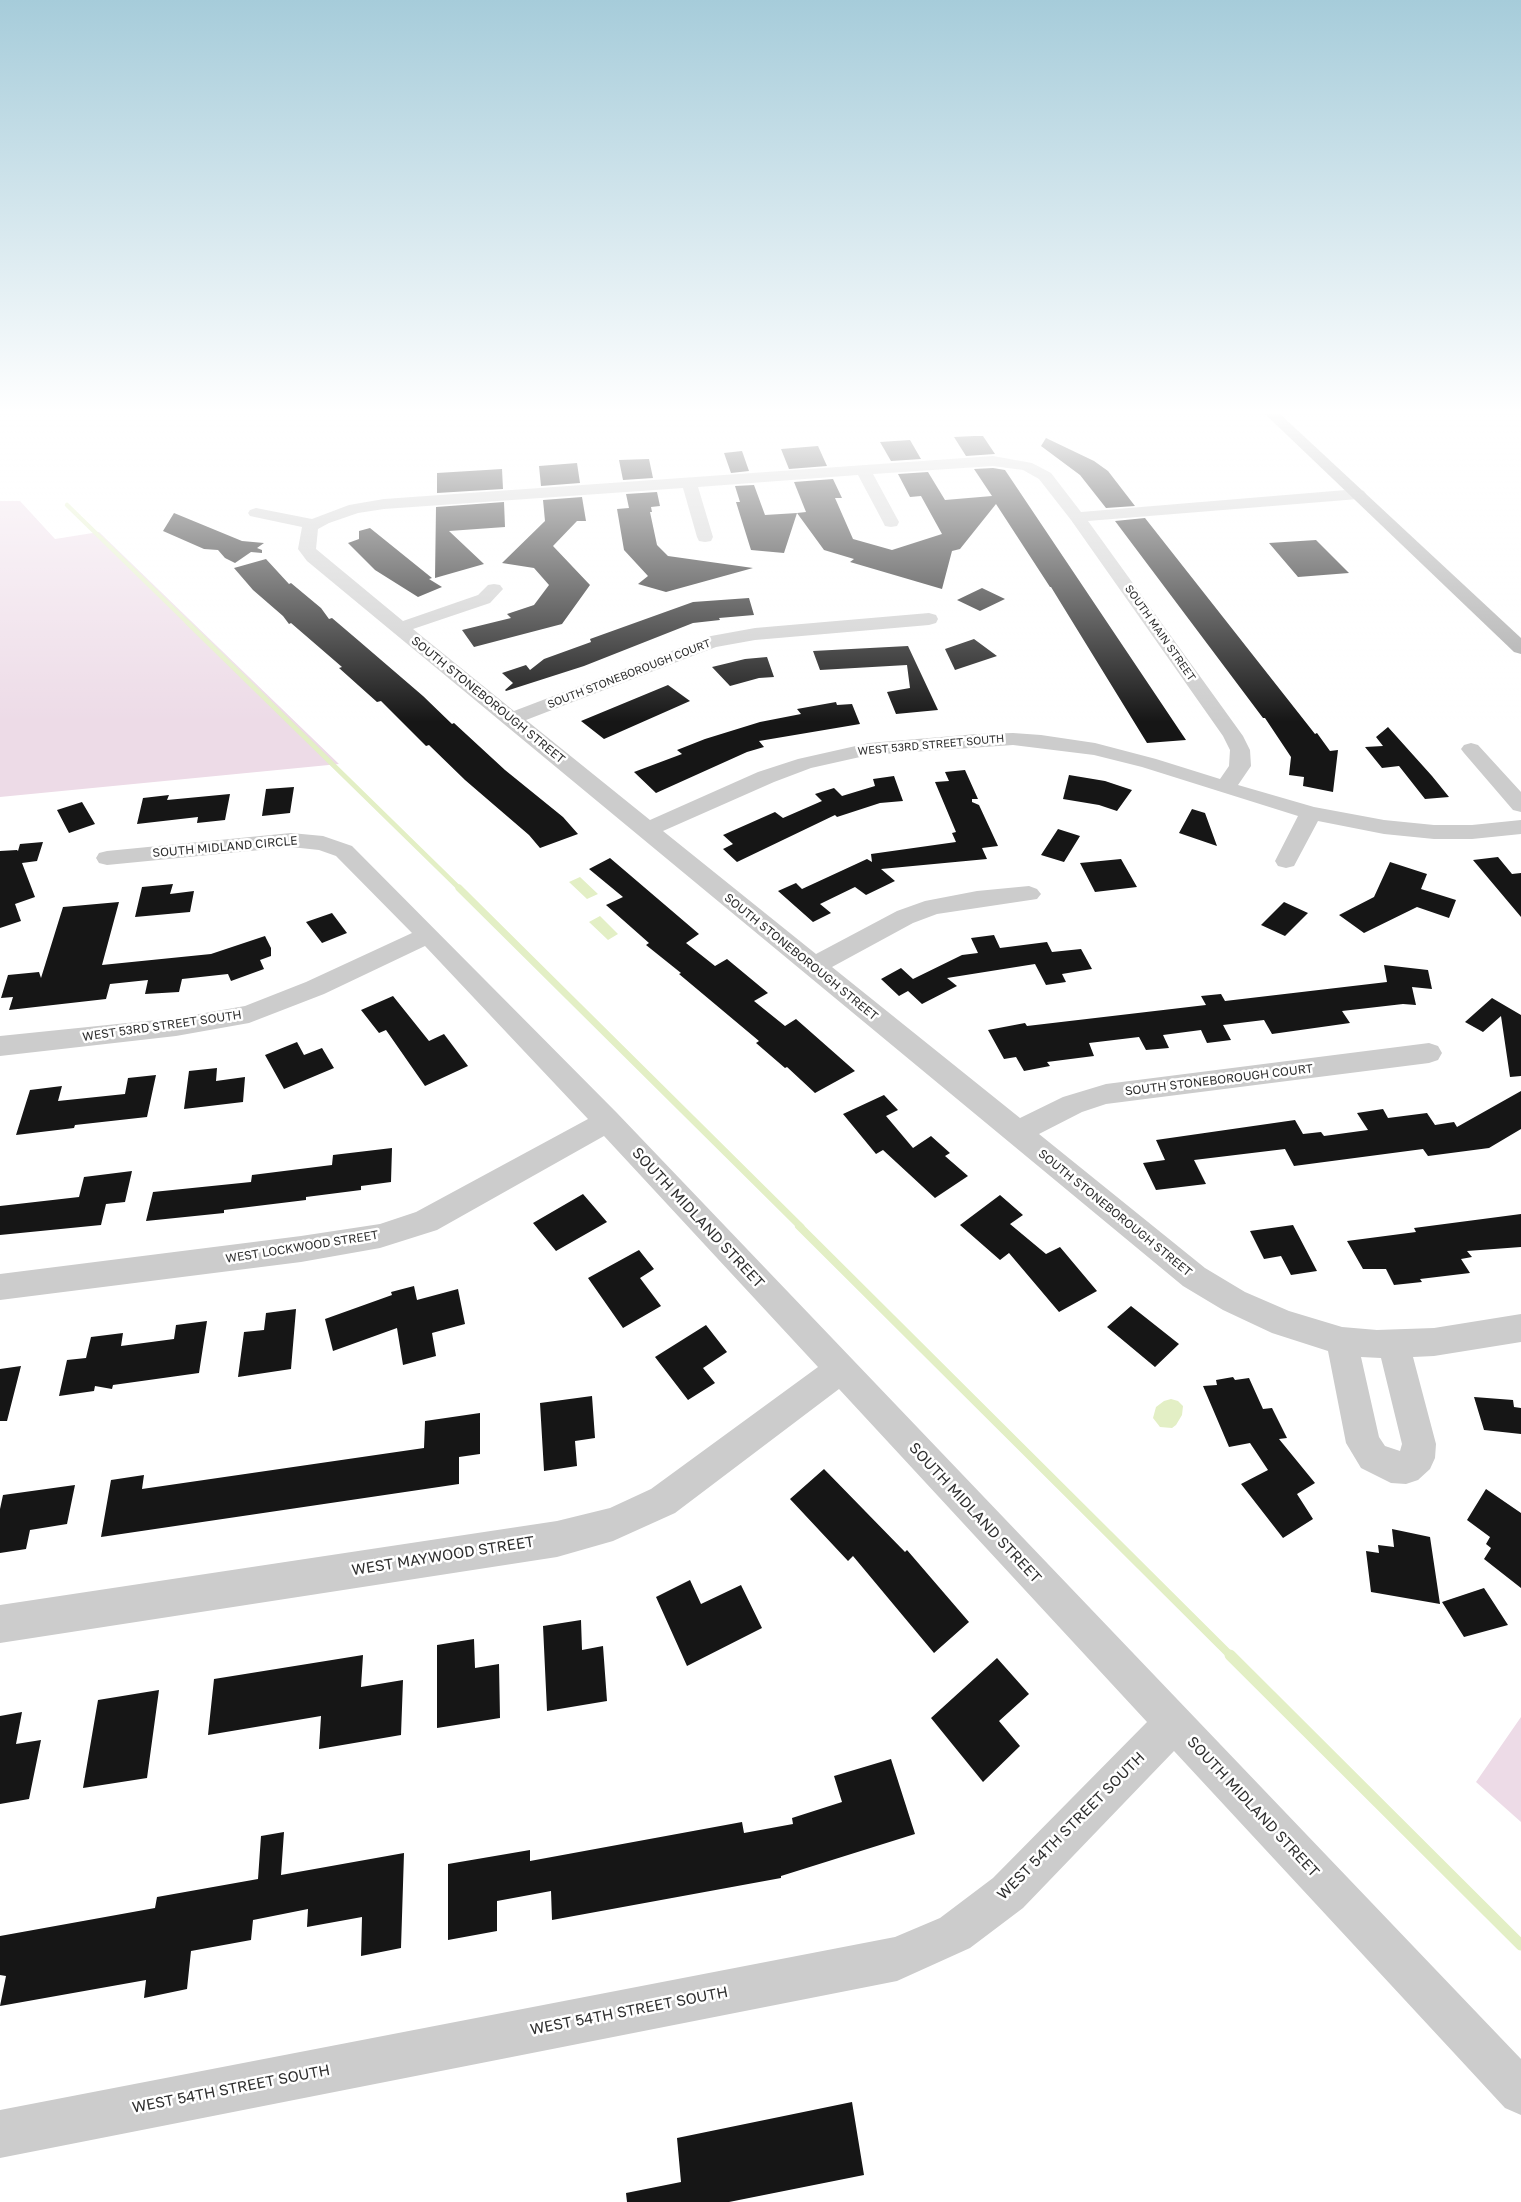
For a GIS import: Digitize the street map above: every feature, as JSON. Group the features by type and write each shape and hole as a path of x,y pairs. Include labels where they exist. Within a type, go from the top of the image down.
{"main road":[{"path":"1382,517 1521,648"}],"street":[{"path":"276,517 314,524 331,517"},
{"path":"699,517 705,536"},
{"path":"888,517 891,522"},
{"name":"SOUTH MAIN STREET","path":"1078,517 1240,750 1240,766 1225,788"},
{"name":"SOUTH STONEBOROUGH STREET","path":"314,524 310,528 305,544 312,556 1194,1277 1234,1301 1283,1323 1342,1341"},
{"path":"399,628 484,599 494,589"},
{"name":"SOUTH STONEBOROUGH COURT","path":"511,719 710,642 755,634 929,619"},
{"name":"WEST 53RD STREET SOUTH","path":"647,830 766,777 805,763 869,750 978,740 1041,740 1095,749 1149,763 1311,813 1384,827 1434,832 1472,832 1521,827"},
{"path":"1471,749 1521,804"},
{"path":"1286,862 1311,813"},
{"name":"SOUTH MIDLAND CIRCLE","path":"107,858 254,842 291,840 322,843 344,851 428,935"},
{"path":"813,966 905,917 933,907 977,899 1029,894"},
{"name":"WEST 53RD STREET SOUTH","path":"0,1046 176,1027 248,1014 315,988 428,935"},
{"name":"SOUTH MIDLAND STREET","path":"428,935 606,1121 1521,2092"},
{"name":"SOUTH STONEBOROUGH COURT","path":"1016,1132 1073,1104 1106,1094 1428,1053"},
{"name":"WEST LOCKWOOD STREET","path":"0,1287 302,1249 380,1236 426,1221 606,1121"},
{"path":"1393,1343 1419,1444 1418,1458 1406,1468 1391,1467 1373,1457 1363,1442 1342,1341 1434,1342 1521,1328"},
{"name":"WEST MAYWOOD STREET","path":"0,1624 551,1539 613,1524 663,1501 840,1369"},
{"name":"WEST 54TH STREET SOUTH","path":"0,2134 897,1959 955,1933 1008,1893 1173,1723"}],"shaded area":[{"path":"0,517 35,517 55,539 99,532 339,764 0,797"},
{"path":"580,877 598,894 587,899 569,882"},
{"path":"600,916 618,934 608,940 589,922"},
{"path":"1171,1399 1178,1401 1183,1406 1182,1415 1172,1428 1160,1427 1153,1418 1156,1407 1164,1401"},
{"path":"1521,1717 1521,1822 1476,1782"}],"building":[{"path":"172,517 183,517 242,541 264,543 257,548 262,550 262,553 251,552 235,563 225,558 218,550 204,549 163,531"},
{"path":"436,517 505,517 505,527 449,531 484,564 435,578"},
{"path":"545,517 585,517 586,521 577,521 553,546 590,585 562,624 474,647 462,630 511,618 507,614 534,605 549,585 534,568 502,563 545,521"},
{"path":"618,517 651,517 657,545 668,556 753,568 666,592 638,584 648,576 624,550"},
{"path":"741,517 796,517 784,553 751,550"},
{"path":"800,517 843,517 853,539 892,550 942,534 932,517 986,517 960,549 952,551 942,589 850,562 854,559 824,550"},
{"path":"1004,517 1036,517 1186,740 1147,743"},
{"path":"1145,518 1315,734 1317,733 1330,751 1338,750 1333,792 1303,786 1304,777 1289,775 1291,757 1265,718 1263,718 1115,521"},
{"path":"370,528 432,578 429,579 442,587 418,597 375,570 348,543 359,539 359,531"},
{"path":"1316,540 1349,573 1298,577 1269,543"},
{"path":"266,559 289,584 291,583 321,608 329,619 332,618 423,696 452,724 454,723 505,770 563,817 578,834 540,848 529,835 465,780 429,745 426,746 381,701 377,702 339,668 342,667 291,623 289,624 283,616 253,590 234,568"},
{"path":"982,588 1005,599 980,611 957,600"},
{"path":"749,598 754,615 719,618 720,620 693,623 584,666 505,690 513,683 502,673 526,665 530,670 544,659 591,642 590,639 693,602"},
{"path":"974,639 997,656 955,670 945,649"},
{"path":"908,646 938,710 896,714 887,692 910,688 907,665 820,670 813,651"},
{"path":"767,657 774,677 759,678 730,686 712,667 745,659"},
{"path":"668,685 690,701 604,739 581,721"},
{"path":"836,702 837,705 852,704 860,724 759,741 764,747 747,752 656,793 634,772 682,754 677,750 705,739 760,722 801,714 797,709"},
{"path":"1388,727 1449,797 1425,799 1399,766 1382,768 1365,747 1383,746 1376,737"},
{"path":"965,770 978,799 972,799 972,802 979,805 998,846 982,848 987,859 881,869 895,881 866,895 855,887 820,904 831,913 813,922 778,891 796,883 802,889 867,859 872,862 871,854 956,842 952,833 956,832 935,782 949,781 945,772"},
{"path":"1069,775 1105,781 1132,790 1117,811 1099,805 1063,799"},
{"path":"894,776 903,801 880,803 837,817 835,815 737,862 723,849 733,844 723,835 775,812 783,818 822,801 815,794 834,788 842,796 875,786 873,779"},
{"path":"294,787 290,813 262,816 266,789"},
{"path":"230,794 225,820 197,823 198,817 137,824 143,798 169,795 167,800"},
{"path":"82,802 95,824 69,833 57,810"},
{"path":"1192,809 1205,813 1217,846 1179,833"},
{"path":"1058,829 1080,836 1064,862 1041,855"},
{"path":"43,842 37,861 22,863 35,897 15,904 21,921 0,928 0,851 18,851 20,844"},
{"path":"1498,857 1512,874 1521,873 1521,917 1473,860"},
{"path":"610,858 699,934 686,943 715,966 727,959 768,993 754,1001 785,1026 796,1019 855,1071 815,1093 787,1067 785,1068 756,1043 759,1041 646,945 649,943 606,905 623,897 589,869"},
{"path":"1121,859 1137,887 1095,892 1080,863"},
{"path":"1390,862 1427,874 1421,889 1456,900 1449,918 1417,907 1364,933 1339,915 1374,897"},
{"path":"173,884 170,894 194,891 190,912 135,917 142,887"},
{"path":"119,902 102,965 211,954 265,936 271,948 271,956 260,960 264,969 231,981 228,974 182,979 179,992 145,994 148,980 110,984 106,999 9,1010 13,997 1,998 8,975 39,972 41,978 63,907"},
{"path":"1284,902 1308,913 1285,936 1261,925"},
{"path":"332,913 347,933 322,943 306,922"},
{"path":"994,935 1000,948 1047,942 1052,952 1081,949 1092,969 1062,974 1066,982 1046,985 1035,964 947,978 957,986 922,1004 908,991 899,996 881,979 901,968 913,979 962,955 978,953 971,938"},
{"path":"1384,965 1428,970 1432,989 1412,987 1416,1005 1403,1004 1342,1011 1350,1023 1272,1034 1264,1020 1223,1025 1231,1040 1207,1043 1201,1030 1163,1035 1169,1048 1146,1050 1139,1037 1089,1043 1094,1056 1047,1062 1050,1066 1024,1071 1016,1057 1004,1059 988,1030 1025,1023 1027,1026 1206,1005 1201,996 1221,994 1225,1001 1387,982"},
{"path":"393,996 429,1041 444,1034 468,1066 425,1086 386,1030 379,1033 361,1010"},
{"path":"1492,998 1521,1015 1521,1076 1510,1077 1501,1016 1483,1032 1465,1022"},
{"path":"297,1042 304,1055 322,1048 334,1068 284,1089 265,1055"},
{"path":"217,1068 216,1081 245,1077 243,1102 184,1109 189,1071"},
{"path":"156,1075 147,1117 75,1125 74,1128 16,1135 30,1090 62,1086 58,1101 125,1094 128,1078"},
{"path":"1521,1091 1521,1129 1489,1148 1428,1156 1423,1149 1294,1166 1285,1149 1194,1160 1206,1184 1156,1190 1143,1163 1165,1160 1156,1140 1295,1120 1303,1134 1321,1132 1324,1136 1368,1130 1357,1113 1383,1109 1388,1118 1427,1113 1435,1125 1454,1122 1457,1127"},
{"path":"884,1095 898,1110 886,1116 913,1148 931,1136 950,1153 945,1156 968,1176 935,1198 883,1150 876,1154 843,1114"},
{"path":"392,1148 391,1182 361,1186 361,1190 306,1197 306,1200 224,1210 224,1213 146,1221 153,1192 251,1182 252,1175 332,1165 333,1155"},
{"path":"132,1171 125,1202 106,1204 101,1225 0,1235 0,1206 79,1197 84,1177"},
{"path":"583,1194 607,1222 556,1251 533,1223"},
{"path":"1000,1195 1023,1215 1010,1224 1046,1254 1060,1247 1097,1291 1059,1312 1009,1253 1000,1260 960,1225"},
{"path":"1521,1214 1521,1247 1467,1251 1472,1257 1461,1259 1470,1273 1420,1279 1422,1282 1394,1285 1386,1269 1363,1269 1347,1241 1416,1232 1414,1228"},
{"path":"1293,1225 1317,1271 1291,1275 1281,1256 1264,1259 1250,1231"},
{"path":"639,1250 654,1269 640,1278 661,1306 623,1328 588,1278"},
{"path":"414,1286 417,1300 458,1289 465,1324 432,1333 436,1356 403,1365 397,1328 333,1351 325,1319 392,1295 391,1292"},
{"path":"1131,1306 1179,1344 1155,1367 1107,1327"},
{"path":"296,1309 291,1369 238,1377 244,1332 264,1330 266,1313"},
{"path":"207,1321 199,1373 113,1385 112,1389 95,1386 94,1391 59,1396 67,1360 86,1358 91,1337 123,1333 121,1346 174,1339 176,1325"},
{"path":"706,1325 727,1352 703,1368 715,1383 688,1400 655,1357"},
{"path":"21,1366 7,1421 0,1421 0,1369"},
{"path":"1233,1377 1235,1380 1249,1378 1263,1409 1272,1408 1287,1438 1279,1439 1315,1483 1297,1494 1313,1519 1283,1538 1241,1484 1268,1470 1250,1443 1229,1447 1203,1386 1217,1385 1216,1380"},
{"path":"592,1396 595,1438 575,1441 577,1466 544,1471 540,1403"},
{"path":"1474,1397 1513,1400 1514,1407 1521,1408 1521,1434 1484,1430"},
{"path":"480,1413 480,1454 459,1457 459,1484 101,1537 111,1480 144,1475 142,1489 424,1448 425,1421"},
{"path":"824,1469 905,1552 907,1550 969,1622 934,1653 853,1556 848,1561 790,1499"},
{"path":"75,1485 67,1524 30,1530 26,1549 0,1553 0,1509 3,1495"},
{"path":"1486,1489 1521,1513 1521,1588 1484,1559 1491,1548 1486,1544 1490,1537 1467,1520"},
{"path":"1392,1529 1430,1537 1440,1604 1371,1592 1366,1551 1379,1553 1378,1545 1394,1547"},
{"path":"690,1580 701,1604 741,1585 762,1628 687,1666 656,1597"},
{"path":"1484,1588 1508,1625 1464,1637 1442,1602"},
{"path":"581,1620 582,1650 603,1646 607,1701 547,1711 543,1626"},
{"path":"474,1639 475,1668 499,1664 500,1718 437,1728 437,1645"},
{"path":"363,1655 361,1687 403,1680 401,1735 319,1749 321,1716 208,1735 214,1679"},
{"path":"997,1658 1029,1694 999,1721 1020,1746 983,1782 931,1718"},
{"path":"159,1690 147,1778 83,1788 98,1700"},
{"path":"22,1712 16,1744 41,1740 29,1799 0,1804 0,1716"},
{"path":"891,1759 915,1834 781,1876 781,1878 552,1920 551,1891 497,1901 497,1931 448,1940 448,1864 530,1850 530,1861 742,1822 744,1833 793,1824 792,1818 842,1802 834,1776"},
{"path":"284,1832 281,1875 404,1853 401,1948 361,1956 362,1917 307,1927 308,1909 253,1920 251,1940 191,1951 187,1989 144,1998 146,1980 0,2006 6,1976 0,1975 0,1936 155,1908 157,1897 258,1879 261,1836"},
{"path":"852,2102 864,2175 729,2202 627,2202 626,2193 681,2182 677,2138"}],"waterway":[{"path":"79,517 188,623"},
{"path":"187,622 460,889"},
{"path":"459,888 801,1227"},
{"path":"799,1226 1231,1656"},
{"path":"1230,1655 1521,1945"}]}
